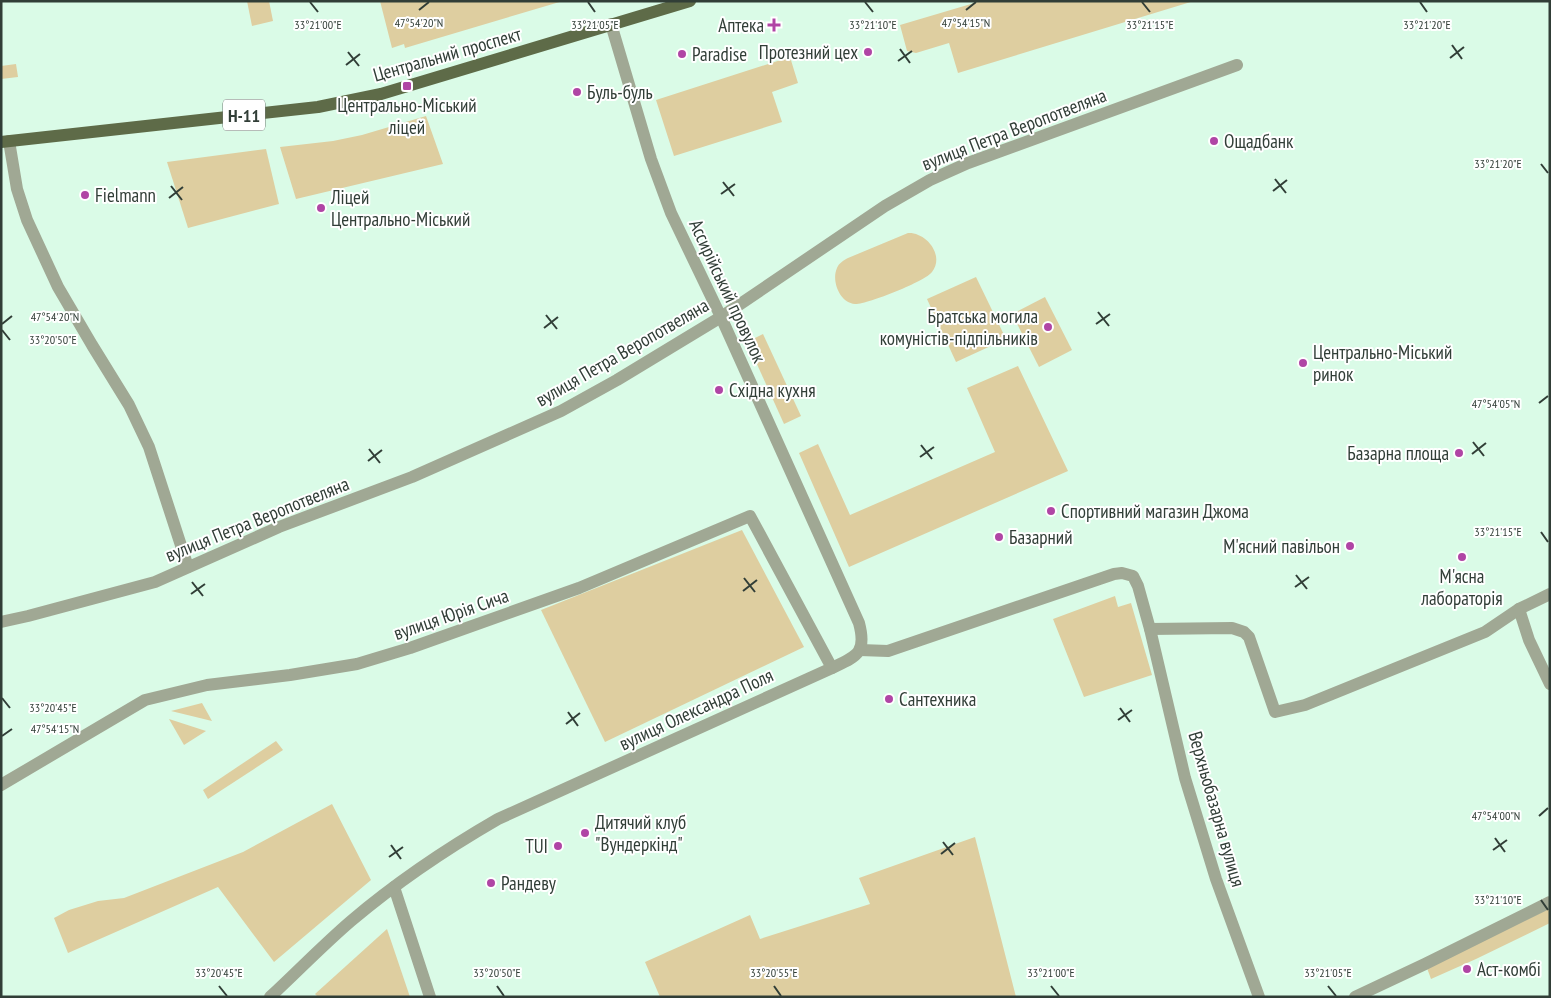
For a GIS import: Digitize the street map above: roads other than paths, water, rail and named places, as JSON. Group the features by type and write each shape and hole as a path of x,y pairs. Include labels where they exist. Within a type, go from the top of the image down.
{"main road":[{"name":"Центральний проспект","path":"5,141 318,107 381,94 690,1"}],"street":[{"name":"Ассирійський провулок","path":"611,24 651,158 670,213 721,317 859,623 862,642 860,650"},
{"name":"вулиця Петра Веропотвеляна","path":"1,622 155,582 279,527 412,478 561,411 617,380 721,317 885,206 930,180 968,163 1238,65"},
{"path":"5,141 16,189 27,220 58,287 129,405 149,447 188,567"},
{"name":"вулиця Юрія Сича","path":"1,785 145,700 207,685 290,675 357,664 410,648 579,588 750,516 832,668"},
{"path":"860,650 888,651 1107,576 1122,573 1133,576 1136,580 1150,629 1232,628 1249,636 1275,712 1305,705 1485,632 1519,609 1550,594"},
{"path":"1519,609 1529,640 1550,684"},
{"name":"Верхньобазарна вулиця","path":"1150,629 1185,778 1216,879 1259,997"},
{"name":"вулиця Олександра Поля","path":"270,997 351,922 394,887 448,849 498,819 832,668 854,656 860,650"},
{"path":"394,887 430,997"},
{"path":"1355,997 1550,902"}],"place":[{"name":"Аптека","path":"774,25"},
{"name":"Протезний цех","path":"868,52"},
{"name":"Paradise","path":"682,54"},
{"name":"Центрально-Міський ліцей","path":"407,86"},
{"name":"Буль-буль","path":"577,92"},
{"name":"Ощадбанк","path":"1214,141"},
{"name":"Fielmann","path":"85,195"},
{"name":"Ліцей Центрально-Міський","path":"321,208"},
{"name":"Братська могила комуністів-підпільників","path":"1048,327"},
{"name":"Центрально-Міський ринок","path":"1303,363"},
{"name":"Східна кухня","path":"719,390"},
{"name":"Базарна площа","path":"1459,453"},
{"name":"Спортивний магазин Джома","path":"1051,511"},
{"name":"Базарний","path":"999,537"},
{"name":"М'ясний павільон","path":"1350,546"},
{"name":"М'ясна лабораторія","path":"1462,557"},
{"name":"Сантехника","path":"889,699"},
{"name":"Дитячий клуб \"Вундеркінд\"","path":"585,833"},
{"name":"TUI","path":"558,846"},
{"name":"Рандеву","path":"491,883"},
{"name":"Аст-комбі","path":"1467,969"}]}
